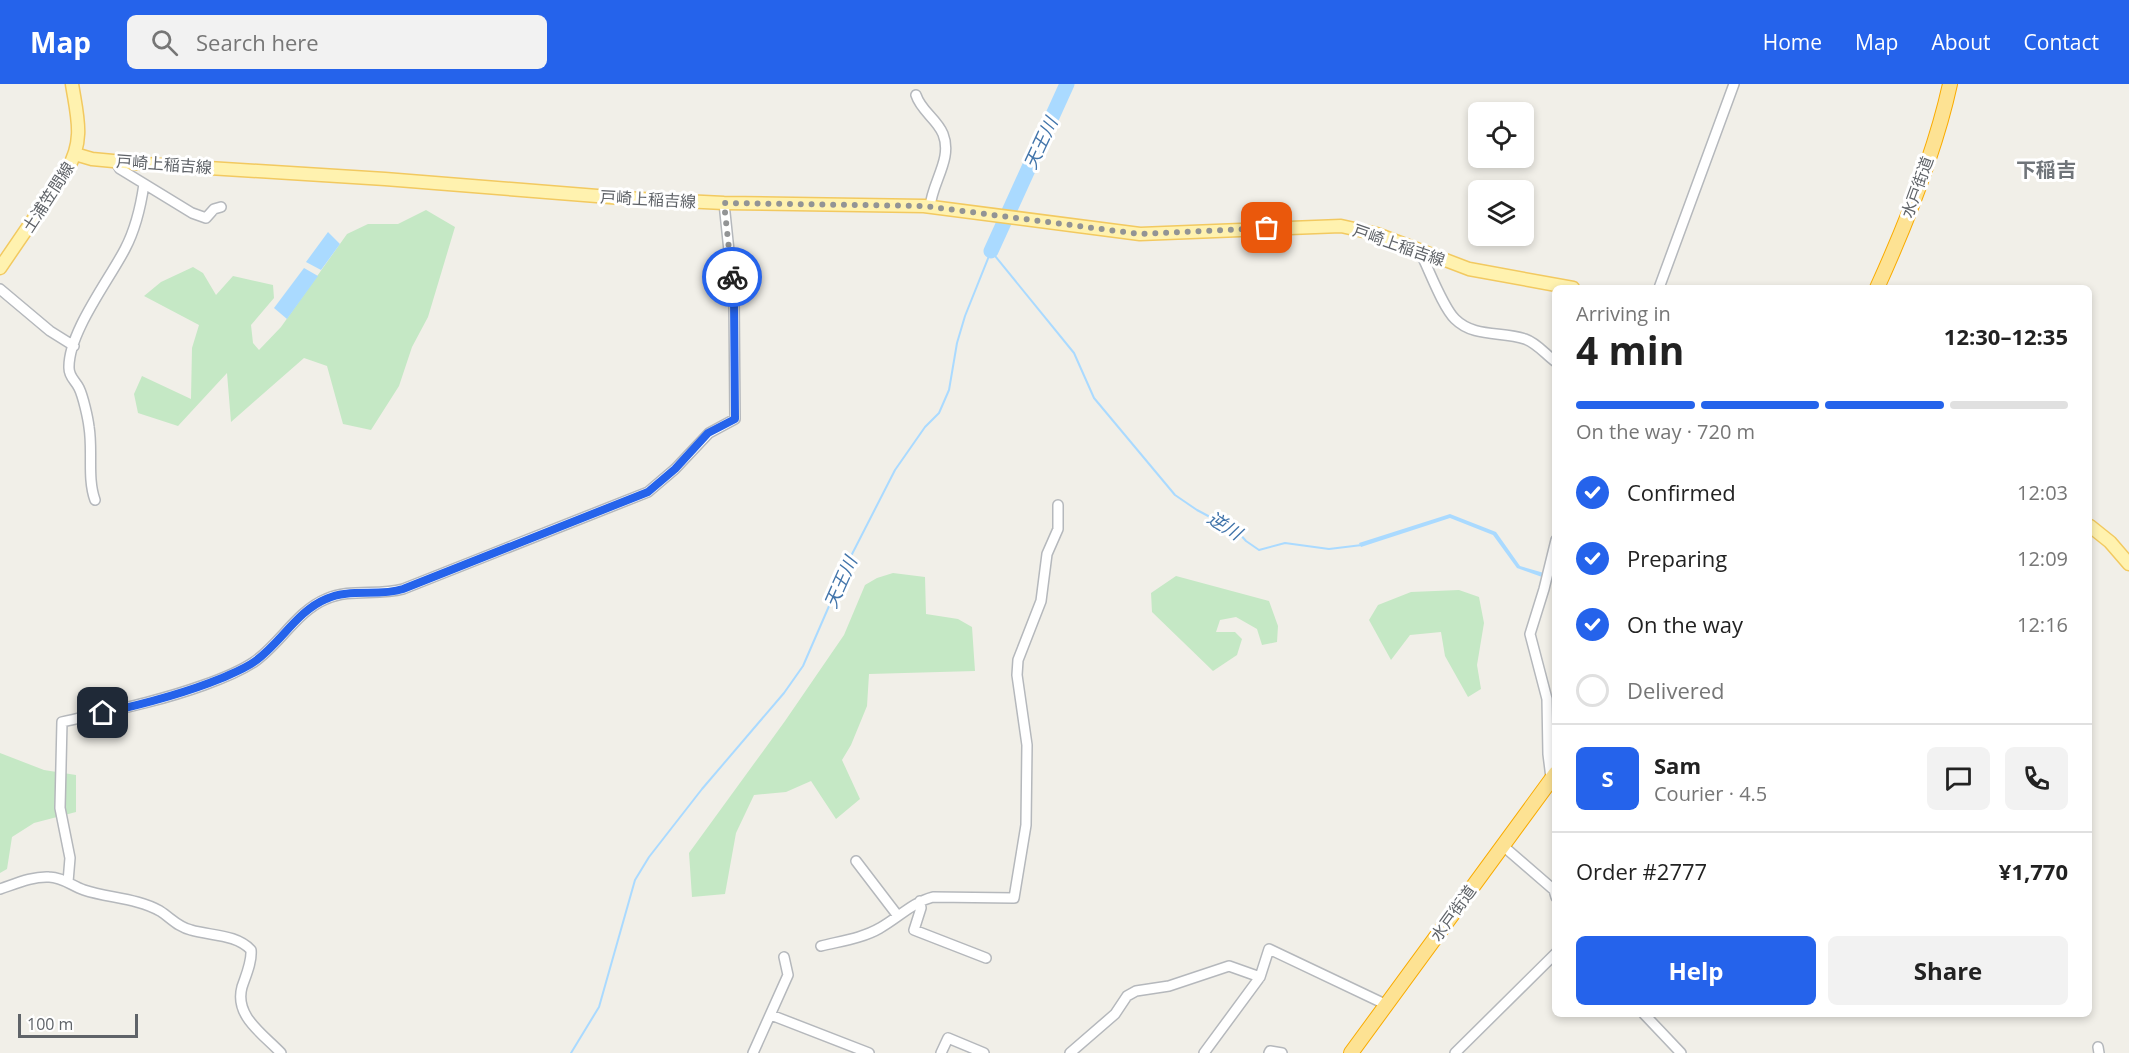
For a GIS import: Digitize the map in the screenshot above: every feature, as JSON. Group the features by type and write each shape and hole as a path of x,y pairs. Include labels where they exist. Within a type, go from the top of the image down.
{"highway":[{"name":"水戸街道","path":"1878,285 1917,192 1950,84"},
{"name":"水戸街道","path":"1351,1053 1552,777"}],"main road":[{"name":"土浦笠間線","path":"0,268 67,170 75,154 79,130 72,84"},
{"name":"戸崎上稲吉線","path":"75,154 115,162 385,179 622,198 724,203 930,207 1146,234 1341,226 1377,234 1469,269 1557,285"},
{"path":"2092,528 2110,542 2129,564"}],"street":[{"path":"1660,285 1734,84"},
{"path":"916,95 918,102 942,133 946,146 930,207"},
{"path":"115,162 144,184 192,213 206,218 214,209 221,207"},
{"path":"95,500 89,427 79,388 71,378 69,371 74,346 91,307 126,248 141,204 144,184"},
{"path":"68,882 70,858 60,808 62,722 165,699 240,670 268,651 310,608 325,599 341,594 392,592 403,589 648,492 675,469 708,433 735,419 734,300 724,203"},
{"path":"1420,252 1450,312 1460,324 1472,330 1524,339 1552,359"},
{"path":"0,289 50,331 74,346"},
{"path":"821,946 866,935 920,901 933,897 1014,897 1026,825 1027,745 1017,675 1018,660 1041,601 1047,554 1058,529 1058,505"},
{"path":"1552,556 1530,634 1547,699 1548,754 1552,772"},
{"path":"1502,846 1552,888"},
{"path":"856,861 898,916"},
{"path":"0,889 41,877 51,877 68,882 82,890 132,901 160,911 173,922 188,930 236,939 245,944 251,950 252,957 240,993 241,1007 245,1016 282,1053"},
{"path":"920,901 921,908 914,930 986,958"},
{"path":"1205,1053 1260,977 1269,949 1387,1005"},
{"path":"753,1053 788,975 784,957"},
{"path":"1455,1053 1552,957"},
{"path":"1070,1053 1115,1014 1127,996 1136,991 1169,986 1229,966 1260,977"},
{"path":"771,1015 869,1053"},
{"path":"1647,1017 1681,1053"},
{"path":"941,1053 948,1038 984,1053"},
{"path":"1269,1053 1270,1051 1282,1053"}],"green space":[{"path":"426,210 455,227 428,317 412,347 399,386 371,430 343,424 327,366 304,358 231,422 227,373 178,426 138,413 134,394 142,376 191,399 192,348 199,325 144,296 161,282 193,267 203,273 216,295 233,276 273,285 274,298 251,325 253,343 259,350 281,327 347,234 368,224 398,224"},
{"path":"893,573 925,577 926,614 958,619 972,627 975,671 869,674 867,706 851,745 842,760 860,799 836,819 811,781 786,792 754,795 736,833 725,894 692,897 689,853 844,635 865,585"},
{"path":"1176,576 1269,601 1278,626 1277,642 1262,645 1257,629 1236,617 1220,620 1216,632 1235,632 1242,639 1237,655 1213,671 1152,612 1151,593"},
{"path":"1459,590 1479,597 1484,623 1477,665 1481,689 1468,697 1445,656 1441,632 1410,635 1391,660 1369,620 1378,605 1411,592"},
{"path":"0,753 44,770 76,775 76,812 34,823 12,837 7,869 0,873"}],"water":[{"path":"328,232 340,244 321,270 306,262"},
{"path":"304,268 318,276 287,319 274,308"},
{"path":"1450,514 1496,532 1520,566 1552,573 1552,577 1542,577 1517,568 1493,535 1450,518 1361,547 1359,543"}],"waterway":[{"name":"天王川","path":"991,251 1067,84"},
{"name":"天王川","path":"571,1053 599,1007 635,880 649,857 702,789 784,693 803,666 849,560 895,470 925,427 939,413 949,390 957,343 965,316 991,251 1074,353 1094,398 1175,495 1238,532 1259,550 1285,543 1329,549 1362,545"}],"way so far":[{"path":"732,277 724,203 924,206 1140,234 1267,228"}],"district":[{"name":"下稲吉","path":"2046,169"}],"route":[{"path":"103,713 165,699 240,670 268,651 310,608 325,599 341,594 392,592 403,589 653,489 708,433 735,419 732,277"}],"water label":[{"name":"逆川","path":"1225,525"}]}
